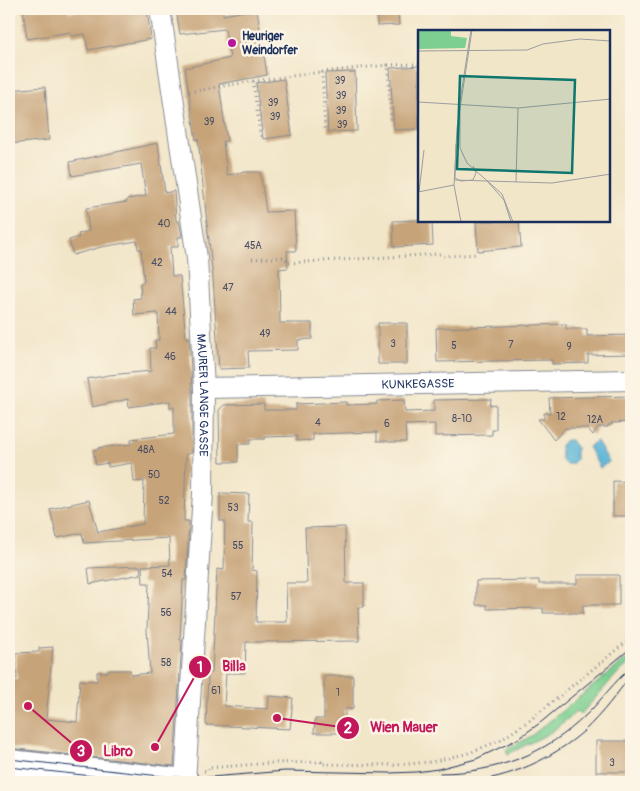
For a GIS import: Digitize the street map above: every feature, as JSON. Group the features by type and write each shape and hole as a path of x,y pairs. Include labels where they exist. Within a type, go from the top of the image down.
{"street":[{"name":"MAURER LANGE GASSE","path":"160,9 197,258 204,388 203,493 191,779"},
{"name":"KUNKEGASSE","path":"204,388 631,380"},
{"path":"9,763 191,779"}],"path":[{"path":"172,95 253,81 322,72 388,65 418,64"},
{"path":"388,65 390,122"},
{"path":"322,72 324,130"},
{"path":"253,81 261,140"},
{"path":"252,259 284,257 289,263 440,254 446,256 478,254"},
{"path":"191,779 208,768 293,762 396,765 431,762 469,753 501,740 530,720 631,638"}],"green space":[{"path":"629,657 631,662 616,675 580,715 577,711 554,730 508,754 506,750 531,736"}],"water":[{"path":"566,440 571,440 576,447 576,460 572,464 565,464 561,458 561,444"},
{"path":"597,441 609,462 600,468 588,447"}],"building":[{"path":"23,9 69,9 69,12 88,9 147,9 151,39 88,50 85,34 71,36 71,32 27,39"},
{"path":"176,9 193,9 194,11 223,9 223,15 257,9 267,75 219,84 227,141 223,141 227,175 260,172 266,212 294,211 296,251 287,251 288,268 279,269 280,323 312,323 312,339 298,340 298,350 248,351 249,368 219,369 213,278 198,139 196,140 185,68 230,58 225,29 180,34"},
{"path":"377,9 398,9 399,25 377,26"},
{"path":"418,66 418,129 394,130 390,68"},
{"path":"355,72 357,131 328,132 325,73"},
{"path":"284,79 292,135 263,139 256,83"},
{"path":"45,87 49,140 9,144 9,90"},
{"path":"158,143 165,193 174,191 176,221 179,221 182,237 178,237 178,247 170,247 172,276 180,276 186,338 189,337 192,388 192,453 186,454 184,521 189,521 186,580 183,580 180,640 182,640 174,766 9,748 10,678 17,679 16,653 39,652 39,648 53,647 46,719 77,722 80,680 97,681 97,672 130,670 131,675 150,673 147,630 149,583 143,583 142,566 170,565 169,538 84,543 82,533 57,538 50,509 89,500 98,532 143,524 144,481 134,482 132,463 108,467 108,463 96,465 93,450 131,444 131,439 174,434 174,407 170,407 170,401 129,407 128,399 92,407 87,379 151,371 150,348 156,348 155,340 159,340 158,313 134,315 133,299 141,298 140,283 144,282 141,249 138,249 137,241 101,247 73,255 69,240 79,237 78,234 89,231 86,208 127,202 127,199 146,196 141,164 72,176 70,162"},
{"path":"418,220 418,222 432,222 433,245 394,247 393,221"},
{"path":"476,222 519,222 521,247 478,251"},
{"path":"378,323 407,323 407,364 378,364"},
{"path":"566,324 566,329 587,329 587,336 631,335 631,354 588,355 588,363 552,364 552,360 437,362 436,328"},
{"path":"631,396 631,422 611,423 612,425 608,425 608,427 598,427 593,435 587,428 565,428 554,440 538,419 544,419 544,413 550,413 549,398"},
{"path":"491,399 490,406 496,405 496,430 492,430 492,435 435,436 435,424 405,425 406,442 377,441 377,432 313,434 313,440 297,441 297,436 265,437 265,439 250,439 250,444 238,444 238,462 220,462 219,410 224,405 264,404 264,410 296,410 296,404 346,402 346,405 377,404 377,401 404,400 405,412 434,411 434,400"},
{"path":"613,481 631,482 631,516 613,516"},
{"path":"220,493 249,494 248,522 253,522 252,570 257,571 256,622 287,622 286,583 307,583 305,528 345,527 346,583 364,583 364,607 358,607 359,641 246,642 245,673 226,673 224,706 268,709 269,696 293,698 290,729 206,725 208,673 212,673 217,569 224,570 225,521 220,521"},
{"path":"140,566 141,574 90,584 88,568"},
{"path":"577,575 619,575 619,605 583,605 583,613 543,613 543,608 487,609 487,605 476,605 476,581 539,580 539,584 577,584"},
{"path":"324,676 353,676 353,709 345,709 345,733 314,733 315,719 324,719"},
{"path":"596,741 631,741 631,772 596,772"}],"tram line":[{"path":"9,759 190,778 285,771 390,773 438,769 476,759 516,740 540,723 631,648"},
{"path":"440,773 460,772 500,765 519,759 554,741 571,729 631,668"},
{"path":"467,782 499,776 530,766 572,741 609,704 631,675"},
{"path":"9,767 148,782"},
{"path":"243,782 291,780 400,782"}],"place":[{"name":"Heuriger Weindorfer","path":"232,43"},
{"name":"Libro","path":"28,706"},
{"name":"Wien Mauer","path":"277,718"},
{"name":"Billa","path":"155,747"}]}
